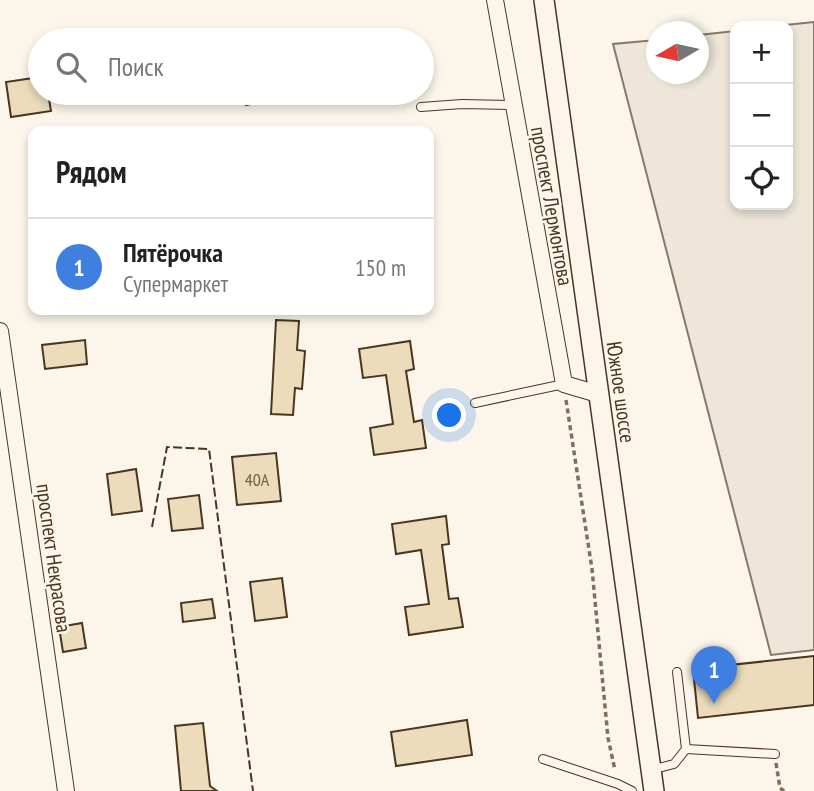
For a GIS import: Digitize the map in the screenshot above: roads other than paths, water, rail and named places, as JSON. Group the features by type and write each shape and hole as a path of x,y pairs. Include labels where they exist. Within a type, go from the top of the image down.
{"street":[{"name":"проспект Лермонтова","path":"495,0 564,384"},
{"name":"Южное шоссе","path":"544,0 654,791"},
{"name":"проспект Некрасова","path":"0,331 66,791"},
{"path":"564,384 598,394"}],"lane":[{"path":"422,107 462,104 512,105"},
{"path":"475,403 564,384"},
{"path":"651,770 674,764 687,749 677,672"},
{"path":"687,749 775,754"},
{"path":"543,759 632,791"}],"place":[{"name":"Пятёрочка","path":"714,704"}]}
